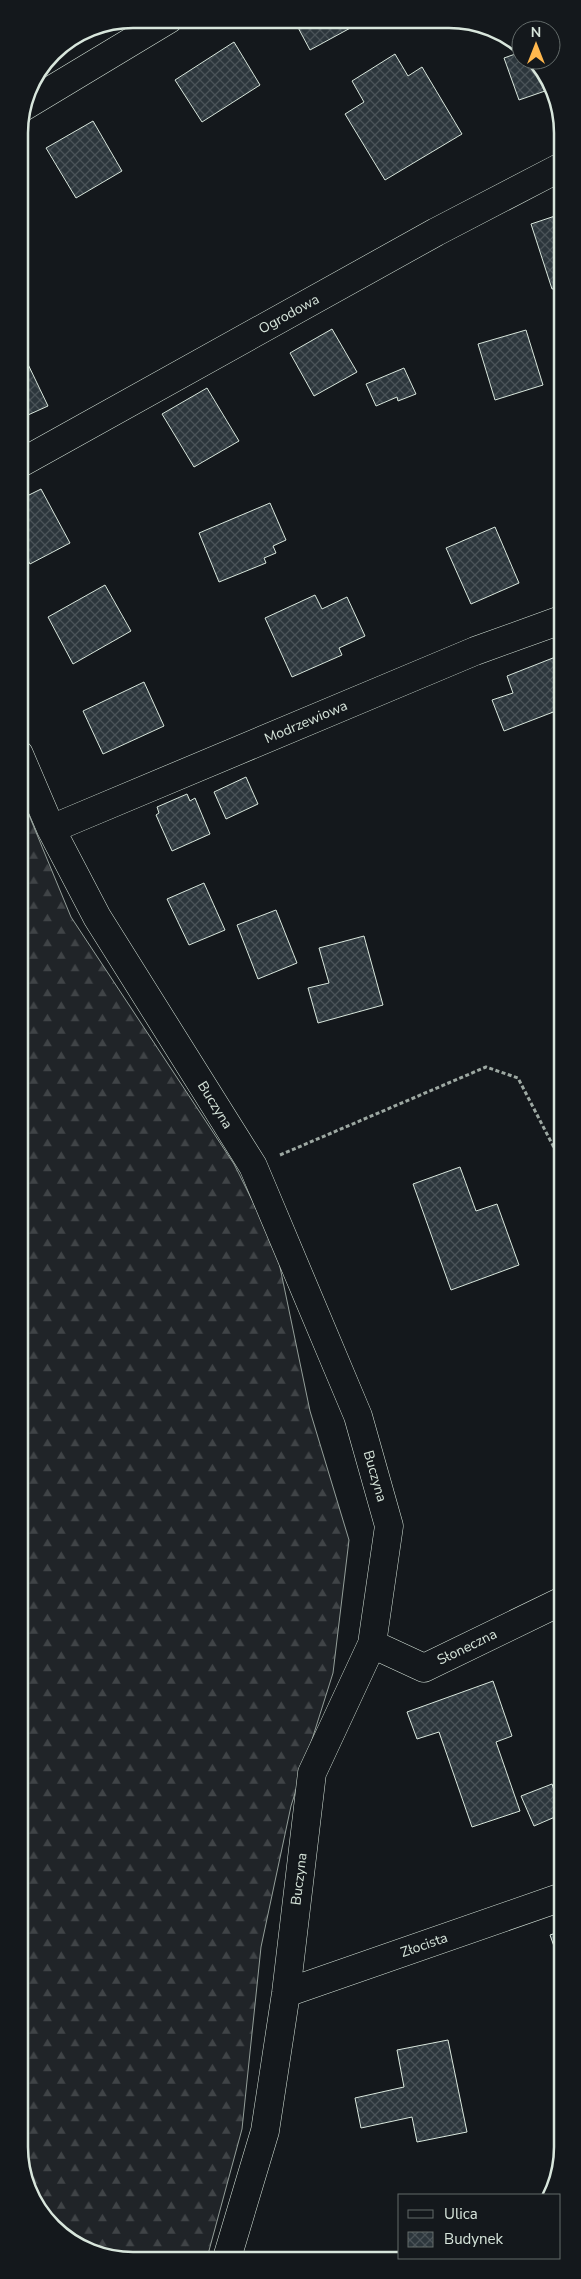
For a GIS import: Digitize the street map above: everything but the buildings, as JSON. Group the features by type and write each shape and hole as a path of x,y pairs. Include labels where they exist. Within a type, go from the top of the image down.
{"street":[{"path":"32,101 154,28"},
{"name":"Ogrodowa","path":"28,459 436,232 554,171"},
{"name":"Modrzewiowa","path":"51,829 475,651 554,623"},
{"name":"Buczyna","path":"28,775 51,829 97,917 254,1166 358,1416 389,1526 372,1644 312,1772 286,1993 265,2131 229,2252"},
{"name":"Słoneczna","path":"372,1644 424,1668 553,1605"},
{"name":"Złocista","path":"286,1993 553,1900"}],"path":[{"path":"254,1166 486,1066 518,1078 553,1148"}],"green space":[{"path":"28,813 71,917 234,1164 276,1248 310,1411 349,1540 333,1673 291,1806 261,1947 242,2129 209,2252 133,2252 99,2246 80,2237 63,2225 45,2205 38,2193 28,2160"}]}
